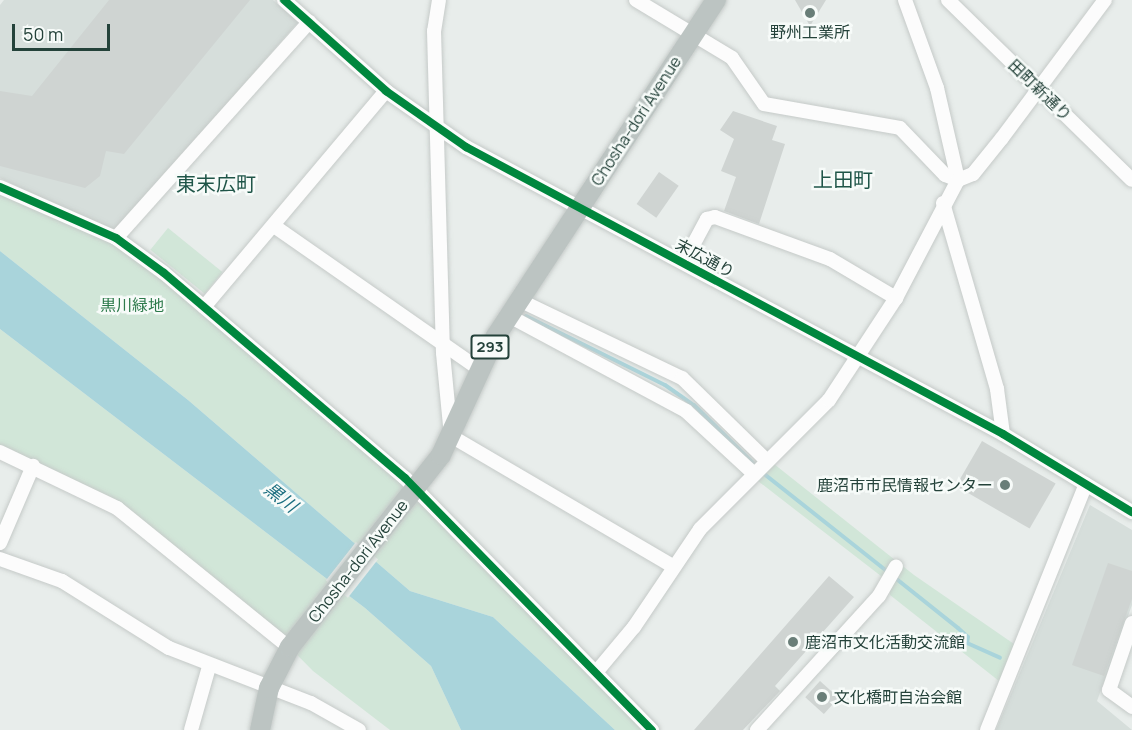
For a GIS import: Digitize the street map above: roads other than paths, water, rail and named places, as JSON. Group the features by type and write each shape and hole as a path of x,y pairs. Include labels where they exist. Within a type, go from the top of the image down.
{"highway":[{"name":"Chosha-dori Avenue","path":"260,730 269,688 290,647 413,490 451,436 479,369 514,308 716,0"}],"street":[{"name":"末広通り","path":"284,0 386,91 438,129 580,208 860,356 1003,434 1086,484 1130,506"},
{"path":"439,0 434,31 443,344 451,436 673,566"},
{"path":"636,0 732,58 764,104 900,128 945,176 958,180"},
{"path":"904,0 937,88 958,180"},
{"name":"田町新通り","path":"948,0 1132,180"},
{"path":"598,670 634,627 700,528 829,400 896,298 943,203 958,180 973,174 1040,90 1105,0"},
{"path":"116,238 309,22"},
{"path":"204,307 386,91"},
{"path":"0,187 116,238 204,307 413,490 598,670 652,730"},
{"path":"943,203 997,388 1003,434"},
{"path":"684,262 707,219 715,217 830,258 896,298"},
{"path":"274,226 479,369"},
{"path":"514,308 682,378 767,461"},
{"path":"514,308 686,411 754,474"},
{"path":"0,452 117,508 290,647"},
{"path":"0,543 33,466"},
{"path":"987,730 1086,484"},
{"path":"0,559 62,581 169,648 208,667 319,707 359,730"},
{"path":"758,730 879,596 896,566"},
{"path":"1132,623 1109,690 1132,708"},
{"path":"191,730 208,667"}],"water":[{"name":"黒川","path":"0,251 188,400 410,591 493,617 615,730 461,730 431,666 365,608 0,329"}],"waterway":[{"path":"526,316 665,385 694,405 757,467"},
{"path":"763,473 888,572"},
{"path":"894,577 968,637 967,643 1000,658"}],"place":[{"name":"野州工業所","path":"810,13"},
{"name":"鹿沼市市民情報センター","path":"1005,485"},
{"name":"鹿沼市文化活動交流館","path":"793,642"},
{"name":"文化橋町自治会館","path":"822,697"}],"district":[{"name":"上田町","path":"843,179"},
{"name":"東末広町","path":"216,183"}],"park label":[{"name":"黒川緑地","path":"132,305"}]}
